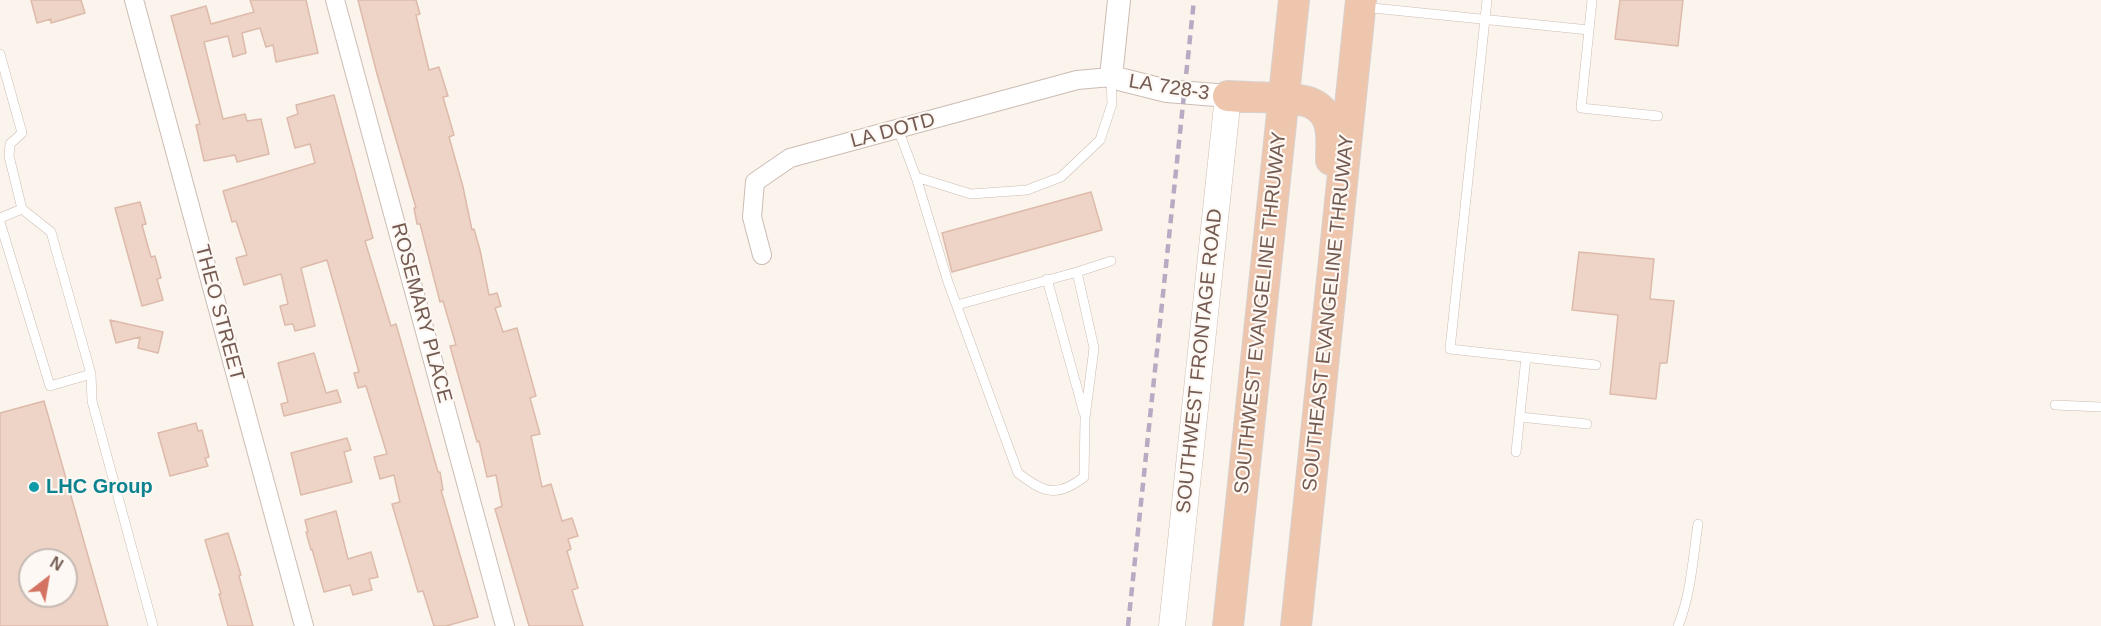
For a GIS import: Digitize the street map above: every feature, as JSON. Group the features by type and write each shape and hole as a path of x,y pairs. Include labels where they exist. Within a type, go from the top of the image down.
{"highway":[{"name":"SOUTHWEST EVANGELINE THRUWAY","path":"1228,626 1294,0"},
{"name":"SOUTHEAST EVANGELINE THRUWAY","path":"1296,626 1361,3"},
{"path":"1228,96 1310,103 1325,114 1332,133 1331,160 1342,197"},
{"path":"1228,96 1241,102 1254,114 1266,141 1275,173"}],"main road":[{"name":"SOUTHWEST FRONTAGE ROAD","path":"1172,626 1228,96"}],"street":[{"name":"THEO STREET","path":"134,0 304,626"},
{"name":"ROSEMARY PLACE","path":"335,0 505,626"},
{"path":"1111,77 1119,0"},
{"name":"LA 728-3","path":"1111,77 1167,91 1228,96"},
{"name":"LA DOTD","path":"762,255 752,218 755,182 790,158 1077,80 1111,77"}],"lane":[{"path":"1487,0 1450,350 1596,365"},
{"path":"1592,0 1581,108 1658,116"},
{"path":"1361,3 1485,20 1589,30"},
{"path":"0,54 22,133 10,144 9,156 22,209 51,232 91,374 92,400 153,626"},
{"path":"916,177 971,194 1026,190 1061,177 1100,140 1112,104 1111,77"},
{"path":"897,129 916,177 957,304 1018,473 1033,485 1050,492 1069,488 1083,477 1085,418 1094,348 1077,272"},
{"path":"22,209 0,220 50,386 91,374"},
{"path":"957,304 1111,261"},
{"path":"1047,279 1085,418"},
{"path":"1516,452 1526,357"},
{"path":"2055,405 2101,407"},
{"path":"1520,417 1587,424"},
{"path":"1678,626 1688,587 1698,524"}],"building":[{"path":"31,0 81,0 85,13 51,23 51,19 37,23"},
{"path":"250,0 306,0 318,53 276,62 273,45 266,47 260,28 242,33 246,53 233,57 228,36 204,42 223,119 245,114 247,121 261,119 269,154 237,162 235,155 204,161 196,125 200,124 171,16 206,6 211,24 254,12"},
{"path":"358,0 416,0 420,14 416,15 429,70 439,67 448,96 443,97 454,135 449,137 472,230 474,229 480,250 489,295 497,293 501,306 495,308 503,332 517,328 536,396 530,398 540,434 531,436 542,487 551,484 562,521 572,518 578,536 568,539 571,549 567,551 578,588 572,590 583,626 529,626 495,509 502,506 496,475 487,477 479,441 477,442 450,346 456,345 443,301 440,302 420,224 417,224 414,208 416,208"},
{"path":"1620,0 1683,0 1678,46 1615,39"},
{"path":"334,95 373,238 365,241 391,326 396,324 438,472 440,472 443,490 441,490 478,617 446,626 434,626 423,591 418,592 392,504 400,502 394,475 380,479 374,457 387,454 366,386 358,388 354,373 359,372 327,260 301,268 315,326 295,331 293,324 285,325 280,306 288,304 281,274 244,285 236,258 247,255 236,221 232,222 223,191 315,163 310,144 295,148 287,118 298,114 296,105"},
{"path":"1091,192 1102,230 952,272 942,233"},
{"path":"140,202 146,224 142,225 151,257 155,256 161,278 157,279 163,300 142,306 115,208"},
{"path":"1579,252 1654,259 1650,299 1674,301 1667,363 1660,363 1656,399 1610,394 1618,315 1572,310"},
{"path":"110,320 163,332 158,353 138,348 140,337 116,343"},
{"path":"314,353 326,393 337,390 341,402 284,416 281,404 288,402 278,363"},
{"name":"LHC Group","path":"44,401 108,626 0,626 0,413"},
{"path":"196,423 198,431 202,430 209,457 205,458 208,466 170,476 158,433"},
{"path":"347,438 351,450 344,452 352,482 301,495 291,453"},
{"path":"336,511 348,559 371,552 378,577 369,579 372,590 353,595 350,585 324,592 306,532 308,532 305,520"},
{"path":"228,533 253,626 228,626 219,594 221,594 205,540"}],"railway":[{"path":"1128,626 1194,0"}],"place":[{"name":"LHC Group","path":"34,487"}]}
